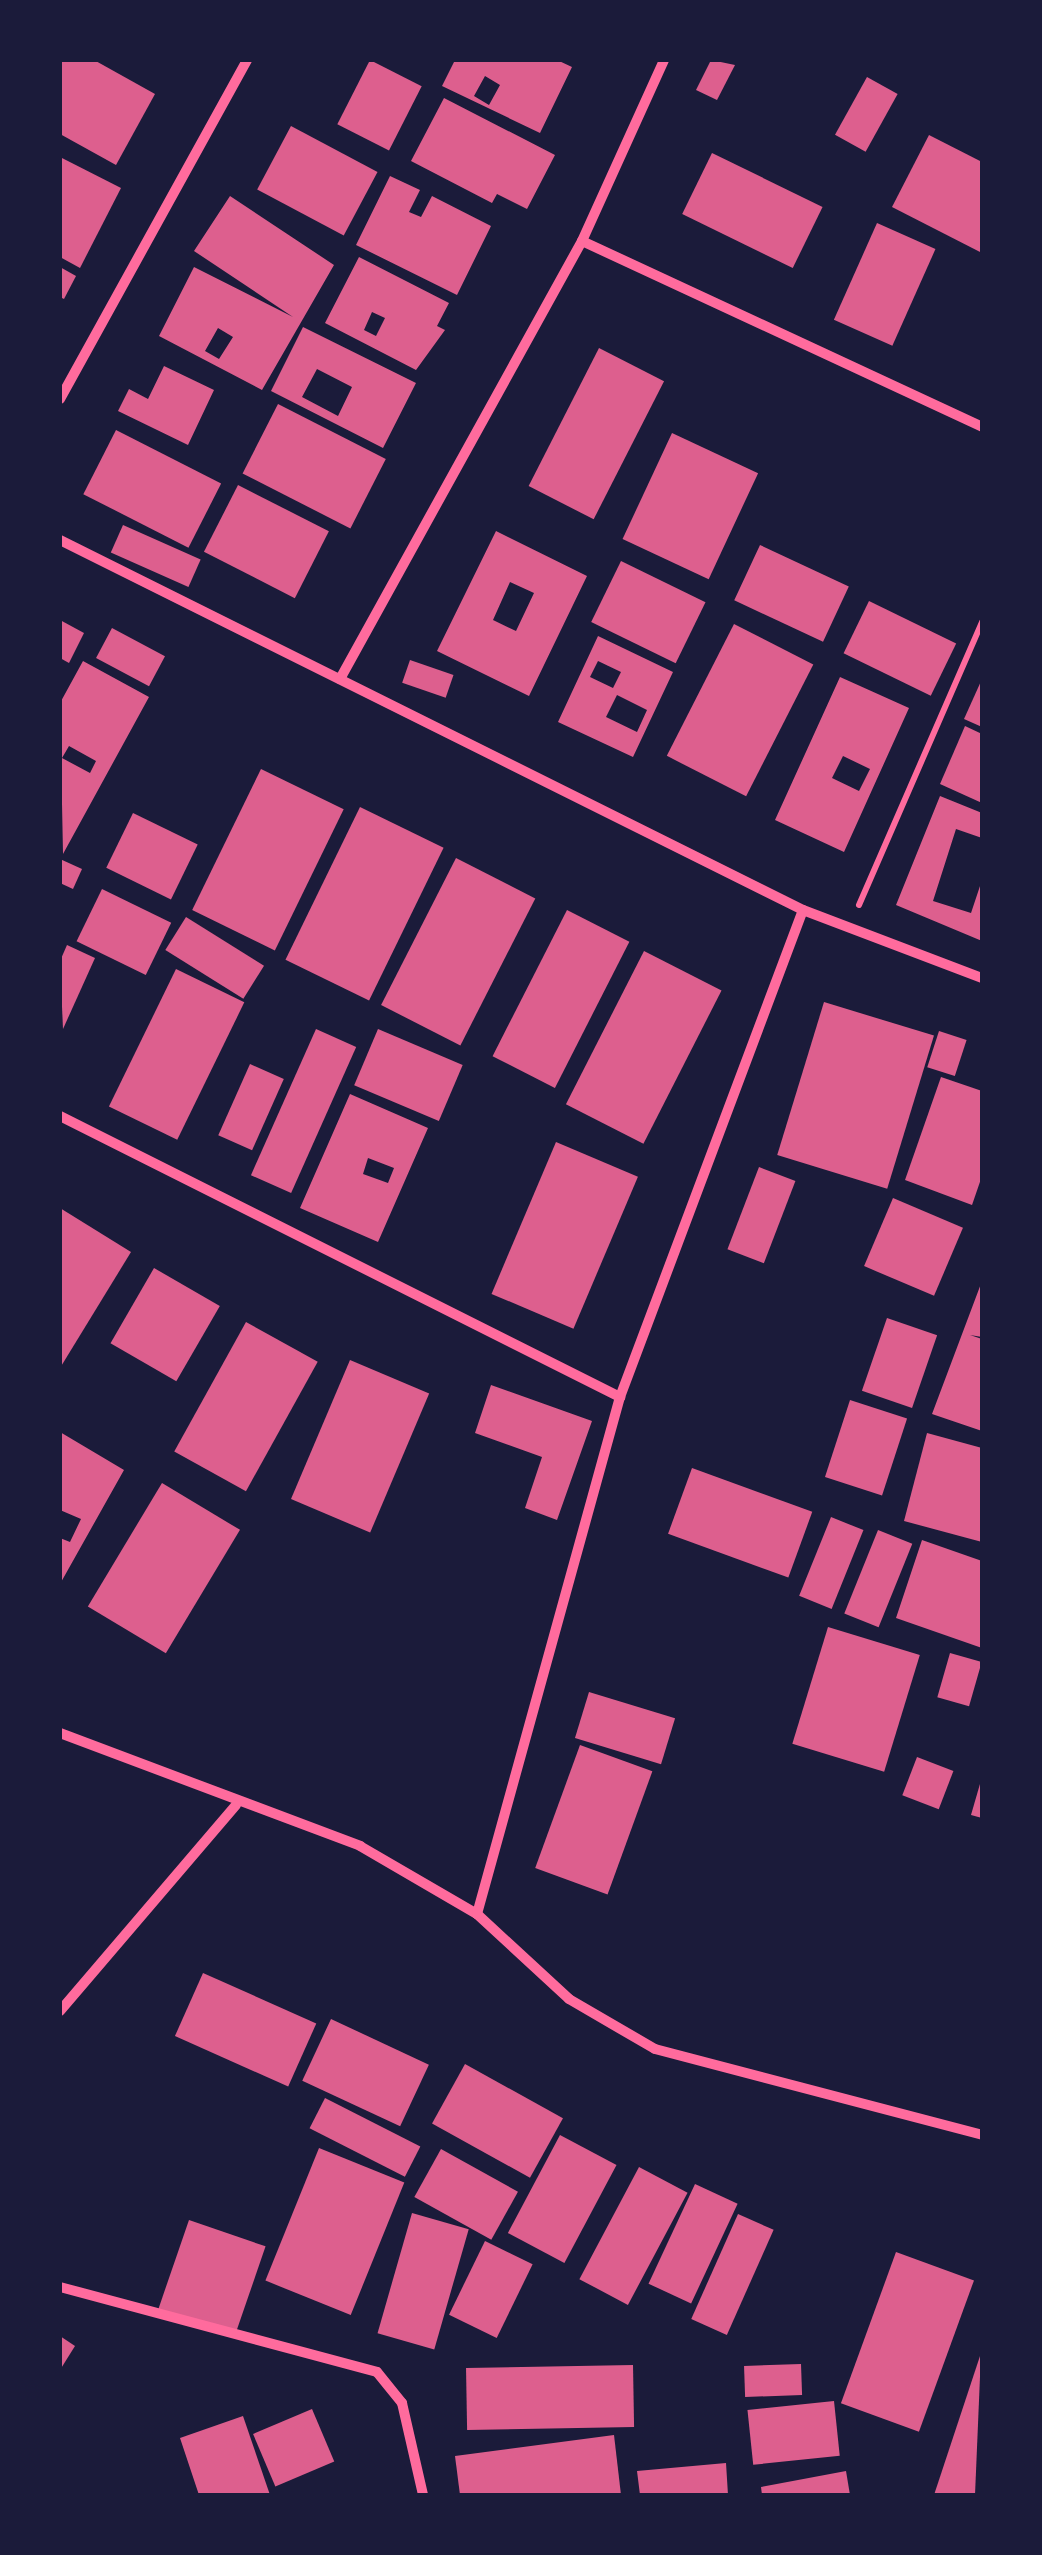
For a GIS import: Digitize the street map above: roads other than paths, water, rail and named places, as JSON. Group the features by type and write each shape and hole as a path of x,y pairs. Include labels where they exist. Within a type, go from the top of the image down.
{"street":[{"path":"60,399 247,60"},
{"path":"340,679 582,241 664,60"},
{"path":"582,241 982,427"},
{"path":"60,540 803,910 982,978"},
{"path":"478,1914 620,1398 803,910"},
{"path":"60,1116 620,1398"},
{"path":"60,1734 236,1805 360,1846 478,1914 569,1999 656,2049 982,2134"},
{"path":"60,2011 236,1805"},
{"path":"60,2287 378,2372 402,2403 423,2495"}]}
